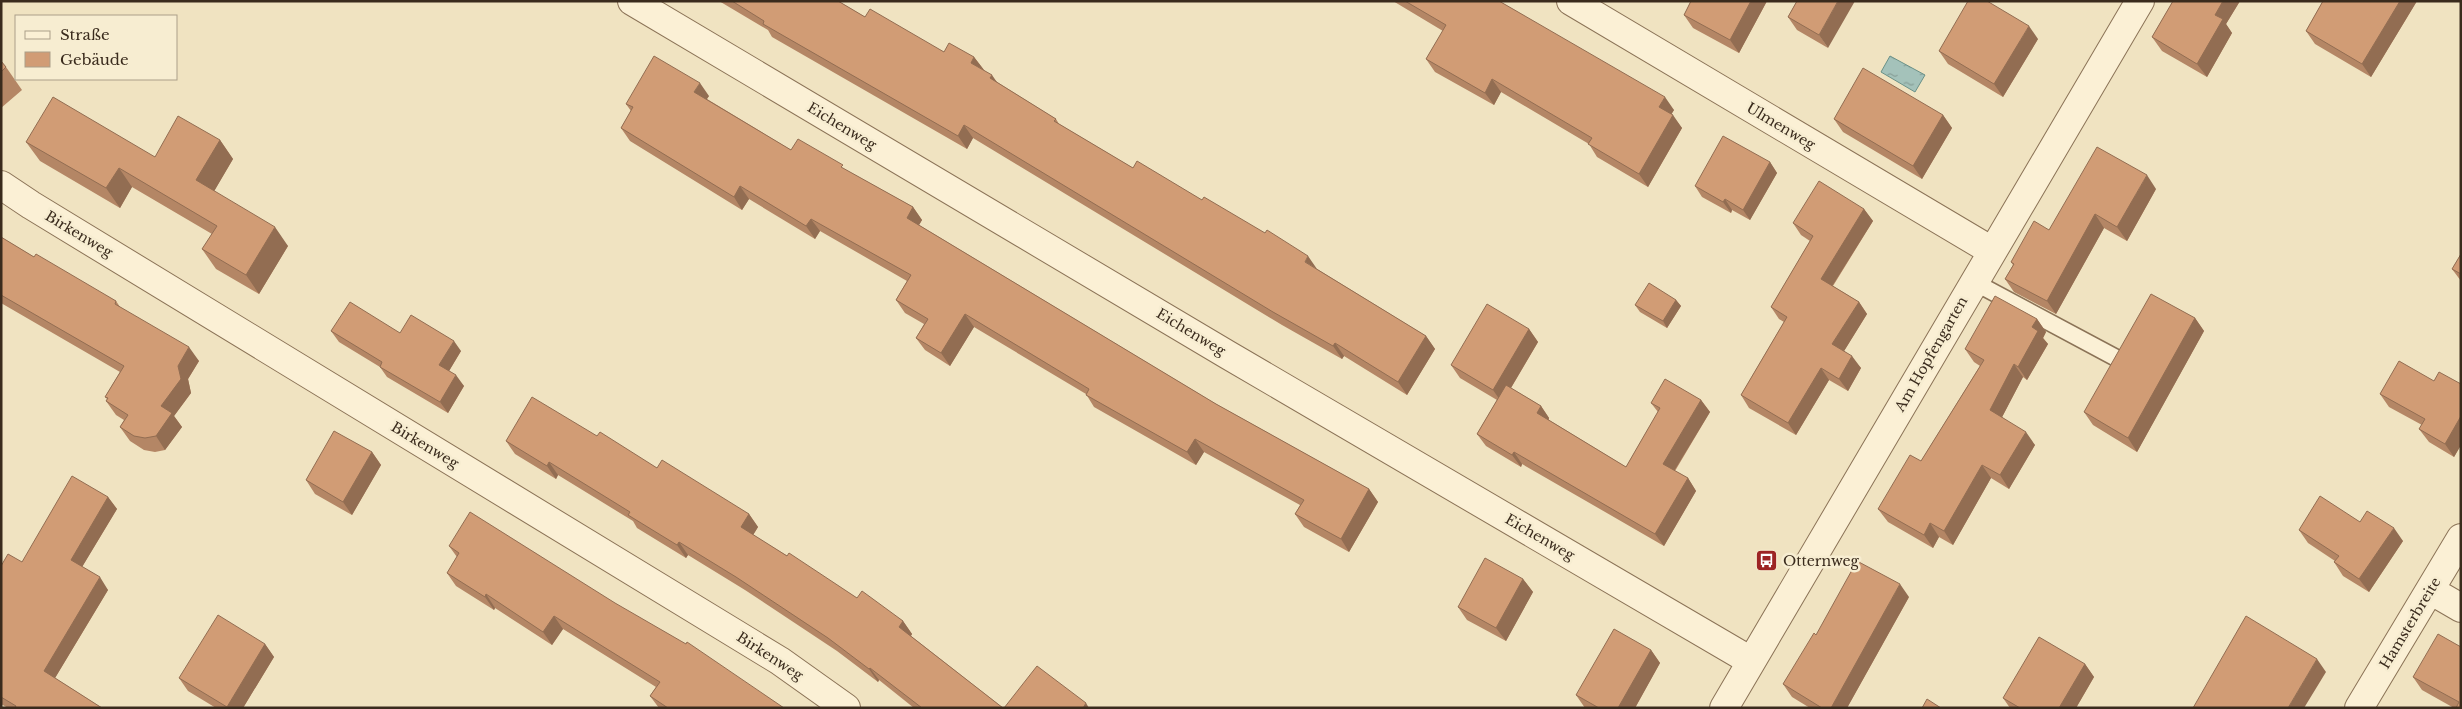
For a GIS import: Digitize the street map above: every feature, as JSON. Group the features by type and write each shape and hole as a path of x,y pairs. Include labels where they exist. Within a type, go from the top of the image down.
{"street":[{"name":"Eichenweg","path":"632,1 1220,350 1751,661"},
{"name":"Ulmenweg","path":"1571,1 1992,251"},
{"name":"Am Hopfengarten","path":"1724,708 2140,1"},
{"name":"Birkenweg","path":"1,185 780,661 846,708"},
{"name":"Hamsterbreite","path":"2359,708 2461,538"},
{"path":"2430,590 2461,608"}],"lane":[{"path":"1974,282 2120,360"}],"water":[{"path":"1890,56 1925,75 1915,92 1881,72"}],"building":[{"path":"732,1 838,1 865,17 870,9 944,52 949,43 974,57 971,63 992,75 990,78 1056,119 1054,121 1133,168 1137,161 1202,200 1204,197 1265,233 1267,230 1308,256 1305,262 1426,336 1398,382 1335,343 1333,346 1273,312 964,125 958,136 763,24 764,21"},
{"path":"1405,1 1499,1 1665,97 1659,107 1673,115 1639,174 1588,144 1592,138 1492,79 1485,93 1426,59 1446,25"},
{"path":"1691,1 1751,1 1730,40 1684,15"},
{"path":"1797,1 1838,1 1819,35 1788,17"},
{"path":"1968,1 1987,1 2029,26 1994,84 1939,51"},
{"path":"2173,1 2223,1 2215,15 2223,19 2197,64 2152,37"},
{"path":"2323,1 2400,1 2362,64 2306,31"},
{"path":"654,56 700,83 694,92 791,150 798,139 843,165 841,167 913,207 907,218 1216,404 1369,489 1341,539 1295,514 1304,500 1195,439 1187,452 1086,395 1089,389 965,314 941,353 916,338 928,319 896,300 911,275 811,219 806,226 740,186 734,197 621,128 633,107 626,104"},
{"path":"1,61 6,67 1,72"},
{"path":"1863,68 1943,115 1913,166 1834,119"},
{"path":"53,97 155,157 178,116 220,140 196,180 275,227 246,275 202,249 217,226 119,168 106,188 26,142"},
{"path":"1723,136 1770,162 1743,210 1725,199 1723,202 1695,186"},
{"path":"2097,147 2147,175 2117,227 2095,214 2047,301 2005,279 2014,264 2011,262 2034,221 2049,230"},
{"path":"1819,181 1864,209 1821,279 1859,302 1832,344 1852,356 1839,379 1821,368 1788,423 1741,395 1787,317 1771,307 1813,236 1793,223"},
{"path":"1,237 34,257 36,254 116,301 115,304 189,347 178,366 181,379 161,406 172,413 156,436 145,438 134,436 120,427 128,415 106,401 108,398 105,397 124,366 1,295"},
{"path":"2461,254 2461,274 2452,269"},
{"path":"1649,283 1676,300 1663,321 1635,305"},
{"path":"2151,294 2195,318 2128,438 2084,412"},
{"path":"1995,296 2037,319 2032,327 2038,331 2018,367 2014,364 1990,410 2026,432 2000,475 1982,465 1944,531 1930,523 1924,535 1878,509 1910,455 1921,461 1984,360 1965,349"},
{"path":"350,302 400,333 411,315 454,341 439,365 456,375 440,402 380,367 382,362 331,331"},
{"path":"1487,304 1529,329 1493,390 1451,365"},
{"path":"2399,361 2434,381 2439,372 2461,384 2461,416 2445,444 2419,429 2425,419 2380,394"},
{"path":"1665,379 1701,400 1663,464 1688,478 1655,534 1514,452 1512,455 1477,434 1506,385 1541,406 1537,413 1626,467 1660,408 1651,403"},
{"path":"532,397 597,436 600,432 657,468 662,460 749,514 741,527 787,556 789,553 857,598 862,591 903,621 899,627 1003,708 922,708 828,638 736,577 679,542 677,545 628,515 630,512 549,462 547,466 506,441"},
{"path":"334,431 372,452 343,502 306,480"},
{"path":"72,476 108,497 71,560 100,577 44,671 102,708 15,708 16,706 1,697 1,566 8,554 22,562"},
{"path":"2320,496 2360,522 2367,511 2394,528 2359,579 2334,562 2339,556 2299,530"},
{"path":"470,512 615,603 686,644 687,642 784,708 668,708 650,696 660,682 554,616 543,632 486,594 485,597 447,573 459,553 449,546"},
{"path":"1485,558 1523,579 1496,628 1458,607"},
{"path":"1857,561 1900,584 1831,708 1822,708 1783,684 1814,633 1816,635"},
{"path":"218,615 265,644 227,707 179,678"},
{"path":"2246,616 2317,659 2288,708 2193,708"},
{"path":"1614,629 1651,650 1618,708 1599,708 1576,695"},
{"path":"2438,634 2461,647 2461,708 2456,708 2459,702 2413,677"},
{"path":"2039,637 2085,664 2059,708 2020,708 2003,698"},
{"path":"1037,666 1086,703 1083,708 1004,708"},
{"path":"1927,699 1941,708 1922,708"}],"place":[{"name":"Otternweg","path":"1767,561"}]}
